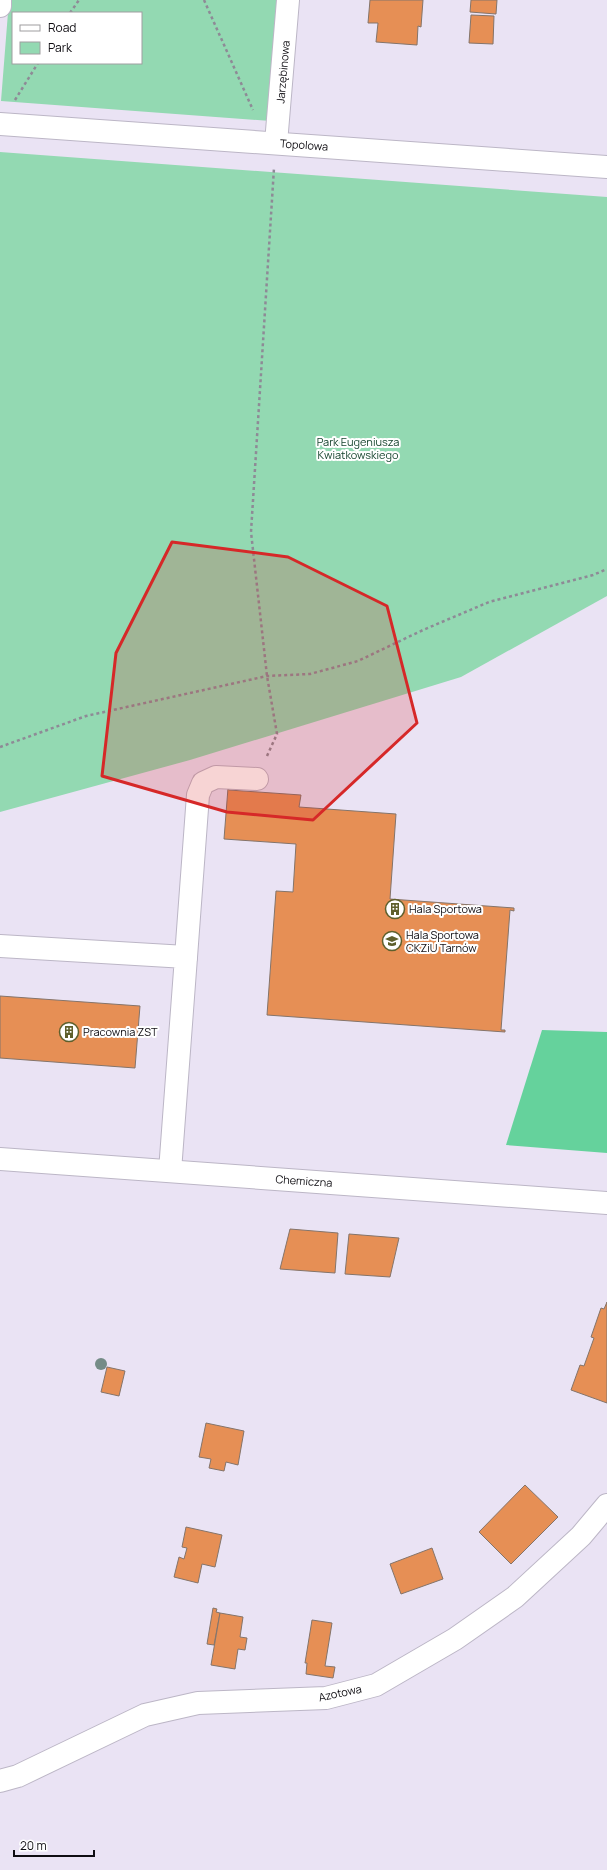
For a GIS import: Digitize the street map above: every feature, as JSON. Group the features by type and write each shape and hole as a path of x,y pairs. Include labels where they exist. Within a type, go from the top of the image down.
{"street":[{"path":"0,0 0,6"},
{"name":"Jarzębinowa","path":"276,143 288,0"},
{"name":"Topolowa","path":"6,115 276,143 607,167"},
{"path":"170,1171 198,796 203,783 216,777 257,780"},
{"path":"0,946 186,957"},
{"name":"Chemiczna","path":"0,1159 607,1203"},
{"name":"Azotowa","path":"0,1781 18,1776 145,1715 198,1703 326,1698 376,1685 455,1639 516,1597 581,1536 607,1505"}],"path":[{"path":"71,12 78,0"},
{"path":"204,0 256,116"},
{"path":"6,115 37,64"},
{"path":"276,143 251,532 267,676 277,734"},
{"path":"0,747 86,716 267,676 310,674 358,661 423,630 489,602 593,575 607,569"}],"highlighted area":[{"path":"172,542 288,557 387,606 417,723 313,820 227,812 102,776 116,653"}],"green space":[{"path":"9,0 280,0 271,121 1,101"},
{"name":"Park Eugeniusza Kwiatkowskiego","path":"0,152 607,197 607,596 461,677 190,760 0,812"},
{"path":"542,1030 607,1032 607,1153 506,1145"}],"building":[{"path":"370,0 423,0 421,27 418,26 417,45 376,42 378,23 368,23"},
{"path":"471,0 497,0 496,14 470,12"},
{"path":"471,15 494,16 493,44 469,43"},
{"name":"Hala Sportowa","path":"228,788 229,790 301,795 299,807 396,814 390,899 514,908 514,911 510,910 501,1030 505,1030 505,1032 267,1015 276,891 293,892 296,844 224,839"},
{"name":"Pracownia ZST","path":"0,996 140,1006 135,1068 0,1058"},
{"path":"290,1229 338,1233 335,1273 280,1269"},
{"path":"349,1234 399,1238 390,1277 345,1274"},
{"path":"607,1302 607,1403 571,1390 580,1365 584,1366 594,1338 591,1337 601,1308 604,1309"},
{"path":"107,1367 125,1371 119,1396 101,1392"},
{"path":"206,1423 244,1431 238,1465 226,1462 224,1471 209,1468 211,1459 199,1457"},
{"path":"525,1485 558,1517 511,1564 479,1532"},
{"path":"186,1527 222,1535 215,1567 202,1564 198,1583 174,1577 179,1557 184,1559 187,1548 182,1547"},
{"path":"432,1548 443,1579 401,1594 390,1564"},
{"path":"213,1608 217,1609 216,1612 220,1613 214,1645 207,1644"},
{"path":"220,1613 243,1617 240,1637 247,1638 245,1650 238,1649 235,1669 211,1665"},
{"path":"312,1620 332,1623 325,1666 335,1667 333,1678 306,1674 307,1663 305,1663"}],"place":[{"name":"Hala Sportowa","path":"395,909"},
{"name":"Hala Sportowa CKZiU Tarnów","path":"392,941"},
{"name":"Pracownia ZST","path":"69,1032"}]}
